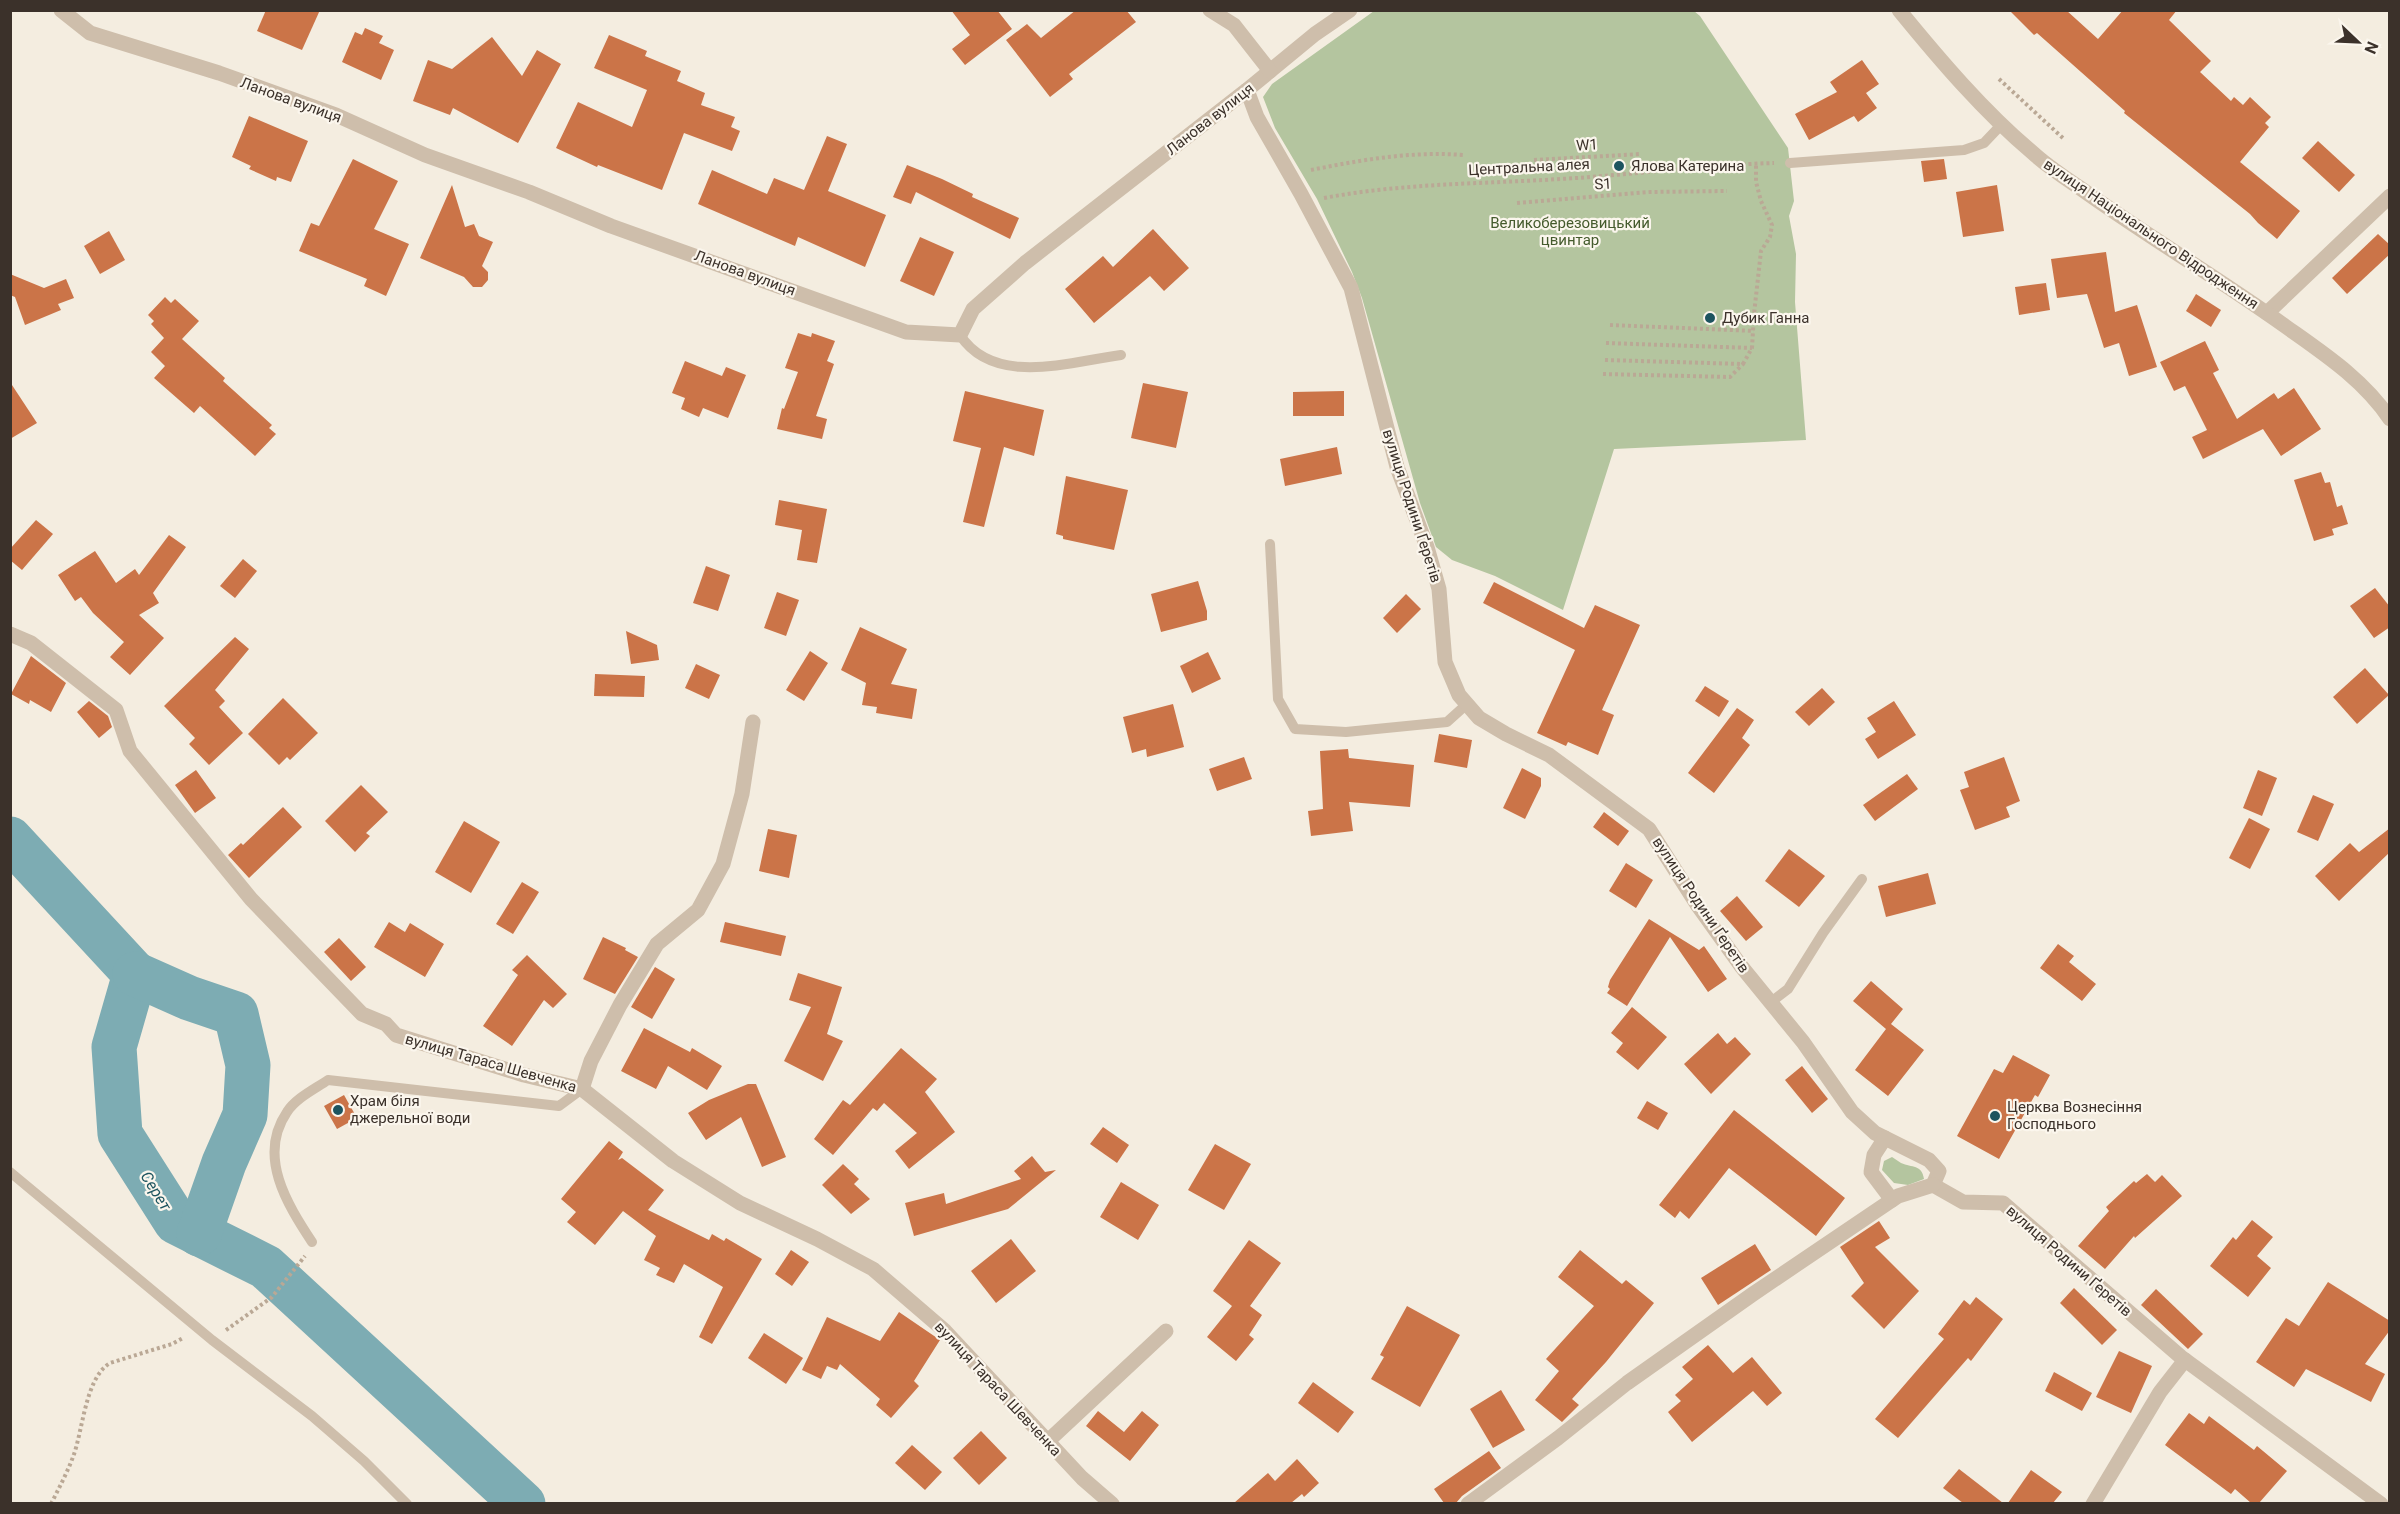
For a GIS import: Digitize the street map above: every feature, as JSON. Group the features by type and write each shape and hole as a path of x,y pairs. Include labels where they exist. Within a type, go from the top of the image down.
{"street":[{"name":"Ланова вулиця","path":"61,10 90,33 219,73 336,116 424,155 529,192 611,226 906,332 960,335 973,309 1025,263 1247,90 1315,34 1350,10"},
{"path":"1210,10 1234,25 1270,71"},
{"name":"вулиця Національного Відродження","path":"1899,10 1929,47 2032,153 2267,313 2342,367 2390,419"},
{"name":"вулиця Родини Ґеретів","path":"1247,90 1257,117 1351,288 1397,467 1427,547 1439,589 1444,662 1459,694 1467,704 1479,718 1550,755 1649,829 1698,906 1803,1042 1852,1112 1875,1133 1929,1160 1939,1171 1933,1185 1963,1202 2003,1203 2185,1360 2381,1503"},
{"path":"2267,313 2390,196"},
{"name":"вулиця Тараса Шевченка","path":"10,634 31,643 116,710 130,751 251,899 362,1014 386,1024 396,1035 524,1075 582,1089 673,1161 740,1203 817,1239 873,1269 945,1331 1082,1478 1112,1503"},
{"path":"582,1089 591,1061 620,1005 657,944 698,910 723,864 742,794 753,722"},
{"path":"1885,1138 1874,1155 1871,1172 1892,1200"},
{"path":"1468,1503 1558,1438 1627,1383 1892,1200 1933,1185"},
{"path":"1048,1441 1166,1330"},
{"path":"2093,1503 2160,1392 2185,1360"}],"lane":[{"path":"1790,163 1964,150 1984,143 2002,124"},
{"path":"960,335 969,348 986,359 1004,366 1029,368 1121,355"},
{"path":"1270,544 1278,699 1294,729 1346,732 1446,722 1467,704"},
{"path":"1771,1002 1788,989 1823,933 1862,879"},
{"path":"312,1242 283,1195 276,1170 276,1141 288,1111 328,1080 559,1106 582,1089"},
{"path":"10,1172 212,1340 312,1416 364,1461 407,1503"}],"path":[{"path":"1999,79 2065,140"},
{"path":"1311,170 1362,160 1431,153 1463,155"},
{"name":"W1","path":"1534,160 1641,154"},
{"name":"Центральна алея","path":"1307,205 1317,199 1369,189 1790,163"},
{"path":"1603,374 1730,377 1743,364 1752,348 1761,251 1770,237 1772,225 1759,191 1756,164"},
{"name":"S1","path":"1517,203 1650,192 1727,191"},
{"path":"1610,324 1754,331"},
{"path":"1606,344 1752,348"},
{"path":"1605,360 1743,364"},
{"path":"51,1503 74,1455 95,1381 101,1368 110,1363 172,1344 189,1335 212,1340 272,1297 303,1259"}],"green space":[{"name":"Великоберезовицький цвинтар","path":"1374,11 1694,11 1700,16 1788,148 1794,201 1789,216 1796,254 1795,302 1806,440 1614,449 1563,610 1495,576 1452,560 1436,547 1420,503 1362,298 1317,199 1275,128 1263,97 1272,84"},
{"path":"1892,1157 1901,1163 1919,1169 1924,1179 1908,1185 1894,1183 1882,1170 1884,1161"}],"building":[{"path":"266,10 320,10 302,50 257,31"},
{"path":"951,10 997,10 1012,29 965,65 952,49 970,35"},
{"path":"1076,10 1126,10 1136,22 1069,74 1073,79 1050,97 1006,40 1027,24 1041,38"},
{"path":"2009,10 2066,10 2098,39 2123,10 2177,10 2169,20 2211,61 2200,72 2231,101 2234,97 2243,105 2250,97 2271,117 2265,123 2269,127 2240,162 2300,211 2277,239 2250,214 2124,113 2125,111 2037,33 2034,35"},
{"path":"365,28 383,36 379,43 394,50 381,80 342,62 355,32 362,35"},
{"path":"609,35 647,51 645,56 681,71 677,81 705,93 701,105 735,117 731,127 740,131 732,151 684,133 662,190 598,165 597,167 556,148 578,102 632,127 647,90 594,68"},
{"path":"492,37 522,76 537,50 561,64 518,143 453,108 450,115 413,101 428,60 452,69"},
{"path":"1862,60 1879,84 1866,93 1877,108 1858,122 1854,116 1809,140 1795,114 1837,92 1830,82"},
{"path":"249,116 308,141 291,182 277,177 276,181 249,169 251,166 232,157"},
{"path":"827,136 847,144 828,191 886,215 865,267 798,237 795,246 698,204 712,170 767,194 774,178 804,190"},
{"path":"2318,141 2355,175 2339,192 2302,158"},
{"path":"353,159 398,181 374,229 409,244 386,296 364,286 367,279 299,251 311,223 319,226"},
{"path":"1944,159 1947,179 1924,182 1921,161"},
{"path":"907,165 942,179 973,194 972,197 1019,218 1010,239 916,192 911,204 893,197"},
{"path":"452,185 465,227 474,224 479,236 493,242 482,266 488,272 488,280 482,287 473,287 464,277 420,258"},
{"path":"1997,185 2004,231 1963,237 1956,192"},
{"path":"1153,229 1189,268 1164,291 1150,276 1094,323 1065,289 1103,256 1113,267"},
{"path":"109,231 125,260 100,274 84,246"},
{"path":"2378,234 2390,245 2390,254 2347,294 2332,278"},
{"path":"920,237 954,252 934,296 900,281"},
{"path":"2106,252 2115,312 2137,305 2157,367 2129,376 2119,343 2104,348 2087,294 2057,298 2051,259"},
{"path":"10,274 44,288 66,279 74,298 58,304 61,310 25,325 15,297 10,295"},
{"path":"2046,283 2050,310 2019,315 2015,287"},
{"path":"2196,294 2221,310 2211,327 2186,311"},
{"path":"165,297 171,303 175,299 199,321 182,339 225,378 223,381 272,425 269,428 276,434 255,456 200,406 194,413 154,378 165,366 151,352 164,338 151,324 154,321 148,315"},
{"path":"798,333 811,337 812,333 835,341 827,361 834,364 816,416 827,419 822,439 777,429 782,408 784,409 798,372 785,368"},
{"path":"2205,341 2219,370 2213,373 2237,419 2274,393 2278,399 2294,388 2321,429 2281,456 2263,429 2203,459 2192,437 2207,430 2185,386 2174,391 2160,362"},
{"path":"685,361 722,376 726,367 746,375 728,418 703,408 699,417 681,409 685,398 672,393"},
{"path":"10,382 37,423 10,439"},
{"path":"1143,383 1188,392 1176,448 1131,438"},
{"path":"965,391 1044,410 1034,456 1004,447 984,527 963,522 981,448 953,441"},
{"path":"1344,391 1344,416 1293,416 1293,392"},
{"path":"1337,447 1342,474 1285,486 1280,459"},
{"path":"2321,472 2325,483 2330,482 2337,507 2342,505 2348,524 2332,529 2334,535 2314,541 2294,480"},
{"path":"1066,476 1128,490 1114,550 1063,539 1063,536 1056,534"},
{"path":"779,500 827,509 817,563 797,560 802,530 775,525"},
{"path":"36,520 53,534 22,570 10,560 10,549"},
{"path":"169,535 186,547 153,593 159,603 139,615 164,638 130,675 110,657 124,642 93,613 81,597 75,601 58,575 95,551 116,583 135,569 139,575"},
{"path":"243,559 257,571 235,598 220,586"},
{"path":"706,566 730,575 718,611 693,603"},
{"path":"1198,581 1207,611 1207,620 1161,632 1151,594"},
{"path":"1494,582 1584,628 1595,605 1640,625 1602,710 1614,715 1598,755 1568,742 1566,746 1537,733 1575,650 1483,603"},
{"path":"2375,588 2390,607 2390,627 2374,638 2350,606"},
{"path":"777,592 799,600 786,636 764,628"},
{"path":"1406,594 1421,609 1397,633 1383,618"},
{"path":"860,627 907,649 891,684 917,689 912,719 876,713 877,707 862,705 866,683 841,670"},
{"path":"626,631 657,645 659,660 631,664"},
{"path":"235,637 249,649 215,690 225,701 219,707 243,733 209,765 189,744 195,738 164,706"},
{"path":"810,651 828,663 804,701 786,690"},
{"path":"1208,652 1221,679 1192,693 1180,666"},
{"path":"31,656 66,683 51,712 30,700 29,704 11,694"},
{"path":"696,664 720,675 709,699 685,688"},
{"path":"2365,668 2389,695 2357,724 2333,697"},
{"path":"595,674 645,676 644,697 594,696"},
{"path":"1705,686 1729,701 1719,717 1695,701"},
{"path":"1822,688 1835,702 1809,726 1795,712"},
{"path":"283,698 318,733 290,760 287,757 279,765 248,734"},
{"path":"89,701 108,716 112,727 99,738 77,712"},
{"path":"1894,701 1916,735 1878,759 1865,739 1876,732 1867,718"},
{"path":"1173,704 1184,747 1147,757 1146,749 1132,753 1123,717"},
{"path":"1737,708 1754,720 1742,738 1750,745 1714,793 1688,773"},
{"path":"1439,734 1472,740 1467,768 1434,762"},
{"path":"1348,749 1349,758 1414,765 1410,807 1349,802 1353,831 1311,836 1308,811 1323,809 1320,751"},
{"path":"1244,757 1252,779 1217,791 1209,769"},
{"path":"2004,757 2020,801 2006,807 2010,817 1975,830 1960,790 1969,787 1964,772"},
{"path":"1522,768 1541,778 1541,786 1525,819 1503,808"},
{"path":"196,770 216,798 195,813 175,785"},
{"path":"2258,770 2277,778 2262,816 2243,808"},
{"path":"1907,774 1918,789 1875,821 1863,805"},
{"path":"361,785 388,812 366,833 370,836 355,852 325,821"},
{"path":"2313,795 2334,804 2318,841 2297,832"},
{"path":"283,807 302,827 249,878 228,855 241,843 243,845"},
{"path":"1604,812 1629,831 1618,846 1593,827"},
{"path":"2249,818 2270,829 2250,869 2229,858"},
{"path":"464,821 500,842 471,893 435,872"},
{"path":"2390,828 2390,852 2339,901 2315,876 2350,843 2359,852"},
{"path":"768,829 797,835 789,878 759,871"},
{"path":"1789,849 1825,876 1799,907 1765,881"},
{"path":"1626,863 1653,880 1636,908 1609,891"},
{"path":"1928,873 1936,904 1886,917 1878,886"},
{"path":"522,882 539,892 513,934 496,924"},
{"path":"1737,896 1763,927 1746,941 1720,911"},
{"path":"1649,919 1699,950 1704,946 1727,979 1708,992 1670,937 1627,1006 1607,993 1610,989 1608,987 1610,980"},
{"path":"389,922 405,932 410,923 444,944 425,977 374,947"},
{"path":"725,922 786,936 781,956 720,942"},
{"path":"603,937 626,948 625,950 638,957 615,994 583,979"},
{"path":"339,938 366,967 351,981 324,952"},
{"path":"2058,944 2074,956 2069,962 2096,984 2082,1001 2040,968"},
{"path":"527,955 567,994 553,1008 544,1000 512,1046 483,1026 518,975 512,970"},
{"path":"655,967 675,979 652,1019 631,1007"},
{"path":"798,973 842,987 827,1034 843,1041 823,1081 784,1061 811,1007 789,1000"},
{"path":"1871,981 1903,1009 1891,1024 1924,1050 1888,1096 1855,1070 1886,1029 1853,1001"},
{"path":"1632,1007 1667,1037 1638,1070 1616,1052 1623,1043 1611,1033"},
{"path":"644,1028 690,1052 692,1048 722,1066 707,1090 668,1066 656,1089 621,1071"},
{"path":"1718,1033 1727,1044 1735,1037 1751,1054 1711,1094 1684,1064"},
{"path":"901,1048 937,1079 925,1092 955,1132 909,1169 895,1151 917,1133 884,1103 877,1111 873,1108 833,1155 814,1139 843,1100 850,1105"},
{"name":"Церква Вознесіння Господнього","path":"2013,1055 2050,1075 2038,1097 2035,1095 1999,1159 1957,1136 1994,1069 2003,1073"},
{"path":"1802,1066 1828,1099 1812,1113 1785,1080"},
{"path":"748,1084 756,1084 786,1157 762,1167 741,1117 706,1140 688,1113 709,1100"},
{"path":"344,1095 357,1118 337,1129 324,1106"},
{"path":"1647,1101 1668,1113 1658,1130 1637,1118"},
{"path":"1734,1110 1845,1198 1816,1236 1729,1168 1689,1219 1680,1211 1675,1218 1659,1205"},
{"path":"1103,1127 1129,1145 1117,1163 1090,1144"},
{"path":"609,1141 623,1152 618,1160 622,1158 664,1190 648,1210 709,1240 712,1234 724,1241 726,1238 762,1259 712,1344 699,1337 723,1287 684,1264 674,1283 656,1275 660,1268 644,1260 656,1236 623,1211 595,1245 567,1222 576,1212 561,1199"},
{"path":"1215,1144 1251,1164 1224,1210 1188,1190"},
{"path":"1032,1156 1045,1172 1056,1170 1008,1209 914,1236 905,1203 944,1193 946,1204 1021,1179 1014,1171"},
{"path":"843,1164 859,1179 854,1184 870,1199 851,1214 822,1185"},
{"path":"2147,1174 2155,1182 2162,1175 2182,1196 2135,1238 2134,1236 2105,1269 2078,1246 2109,1211 2106,1207 2134,1181 2136,1183"},
{"path":"1121,1182 1159,1205 1138,1240 1100,1217"},
{"path":"2252,1220 2273,1237 2257,1256 2271,1268 2248,1297 2210,1266 2233,1237 2236,1240"},
{"path":"1879,1221 1890,1238 1875,1247 1919,1291 1884,1329 1851,1296 1864,1283 1840,1247"},
{"path":"1011,1239 1036,1271 996,1303 971,1271"},
{"path":"1249,1240 1281,1263 1250,1306 1262,1315 1249,1335 1254,1339 1236,1361 1207,1337 1232,1306 1213,1291"},
{"path":"1755,1244 1771,1270 1718,1305 1701,1278"},
{"path":"791,1250 809,1262 792,1286 775,1274"},
{"path":"1580,1250 1622,1284 1626,1280 1654,1303 1606,1362 1572,1399 1579,1405 1562,1422 1535,1400 1559,1371 1546,1359 1594,1306 1558,1277"},
{"path":"2328,1282 2390,1321 2390,1330 2365,1364 2385,1374 2371,1402 2306,1369 2294,1387 2256,1362 2286,1318 2299,1326"},
{"path":"2074,1288 2117,1330 2102,1345 2060,1303"},
{"path":"2156,1289 2203,1334 2188,1349 2141,1305"},
{"path":"1976,1297 2003,1319 1971,1361 1968,1358 1898,1438 1875,1419 1944,1339 1938,1334 1964,1300 1970,1305"},
{"path":"1407,1306 1460,1335 1420,1407 1371,1379 1384,1357 1380,1355"},
{"path":"899,1312 940,1340 914,1381 919,1386 891,1418 876,1405 880,1399 840,1364 837,1370 827,1366 821,1379 802,1370 827,1317 880,1341"},
{"path":"764,1333 803,1358 786,1384 748,1358"},
{"path":"1708,1345 1733,1373 1752,1357 1782,1393 1767,1406 1753,1391 1692,1442 1668,1412 1681,1401 1675,1395 1693,1379 1682,1367"},
{"path":"2119,1351 2152,1366 2131,1413 2096,1397"},
{"path":"2054,1372 2092,1393 2082,1411 2045,1391"},
{"path":"1313,1382 1354,1412 1338,1433 1298,1403"},
{"path":"1501,1390 1525,1430 1493,1448 1470,1409"},
{"path":"1098,1411 1124,1432 1142,1411 1159,1425 1130,1461 1086,1426"},
{"path":"2189,1413 2204,1424 2209,1416 2254,1450 2257,1446 2287,1471 2259,1503 2251,1503 2235,1489 2231,1494 2165,1445"},
{"path":"981,1431 1007,1458 979,1485 953,1458"},
{"path":"912,1445 942,1472 925,1490 895,1463"},
{"path":"1489,1451 1501,1468 1462,1496 1456,1503 1444,1503 1434,1489"},
{"path":"1297,1459 1319,1483 1304,1497 1302,1494 1291,1503 1234,1503 1268,1473 1275,1481"},
{"path":"1959,1469 2003,1503 1963,1503 1943,1488"},
{"path":"2031,1470 2062,1492 2053,1503 2008,1503"}],"waterway":[{"name":"Серет","path":"10,839 135,974 114,1047 120,1134 176,1222 266,1267 523,1504"},
{"path":"135,974 189,998 236,1014 248,1065 245,1115 224,1163 199,1234"}],"place":[{"name":"Ялова Катерина","path":"1619,166"},
{"name":"Дубик Ганна","path":"1710,318"},
{"name":"Храм біля джерельної води","path":"338,1110"},
{"name":"Церква Вознесіння Господнього","path":"1995,1116"}]}
